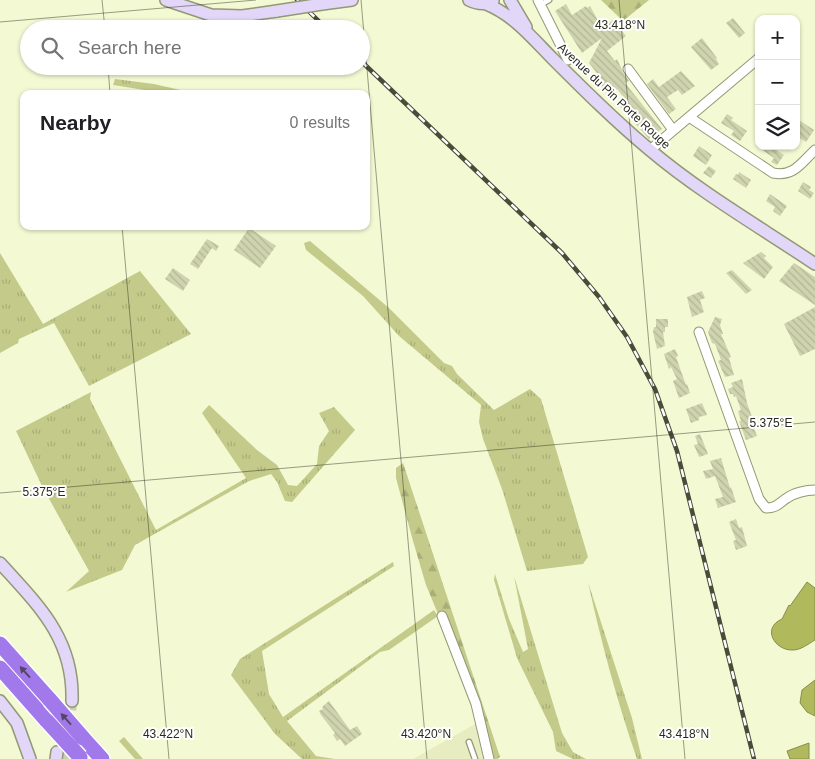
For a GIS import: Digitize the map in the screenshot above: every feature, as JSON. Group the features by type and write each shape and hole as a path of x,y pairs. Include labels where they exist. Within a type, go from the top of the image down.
{"highway":[{"path":"0,644 102,759"},
{"path":"0,668 81,758"}],"main road":[{"path":"166,0 211,15 242,16 352,0"},
{"name":"Avenue du Pin Porte Rouge","path":"469,0 475,3 491,2 531,35 584,90 650,150 697,185 815,264"},
{"name":"Avenue du Pin Porte Rouge","path":"510,0 531,35"},
{"path":"3,567 45,623 56,644 64,670 69,699"},
{"path":"0,701 17,723 30,756"}],"street":[{"name":"Avenue du Pin Porte Rouge","path":"539,2 568,60"},
{"path":"650,150 757,60"},
{"path":"628,69 673,130"},
{"path":"689,117 773,173 783,175 791,173 815,150"},
{"path":"699,332 759,499 766,508 776,508 789,496 808,490 815,490"},
{"path":"442,616 476,704 489,759"}],"lane":[{"path":"539,2 550,0"},
{"path":"469,742 475,759"}],"shaded area":[{"path":"807,582 815,588 815,640 799,649 786,649 776,643 773,638 772,628 782,619 789,605"},
{"path":"815,680 815,716 807,712 800,703 802,690"},
{"path":"477,723 484,759 413,759"},
{"path":"809,743 809,759 790,759 787,751"}],"green space":[{"path":"601,0 649,0 623,21"},
{"path":"115,79 154,84 180,90 145,90 113,85"},
{"path":"310,241 389,308 444,363 452,366 457,374 494,410 530,389 541,399 588,557 583,564 527,571 502,489 483,439 479,422 481,405 399,336 363,296 306,250 304,243"},
{"path":"0,253 43,324 140,271 191,334 89,386 54,323 19,339 18,343 0,353"},
{"path":"91,392 90,399 156,530 246,478 202,413 209,405 257,450 277,465 288,485 297,486 317,464 319,446 329,431 319,413 334,407 355,430 292,502 285,501 277,482 271,474 249,481 135,545 122,570 66,592 89,571 42,486 16,431"},
{"path":"403,463 500,757 497,759 491,759 446,617 438,614 426,585 396,478 396,468"},
{"path":"393,562 394,566 262,651 269,694 283,717 434,610 438,616 389,650 380,652 287,721 316,756 335,759 302,759 275,734 231,675 240,659"},
{"path":"495,574 509,619 523,652 528,649 514,576 562,733 573,752 586,759 573,759 556,751 553,732 517,658 494,580"},
{"path":"588,582 632,718 642,759 637,759 623,715 604,649"},
{"path":"124,737 143,759 135,759 119,741"}],"building":[{"path":"566,4 572,15 586,6 587,8 590,6 602,28 613,20 626,36 607,51 615,61 617,59 629,81 625,83 662,129 649,139 619,105 626,100 617,89 609,96 596,80 600,77 589,63 602,38 582,53 555,11"},
{"path":"733,18 745,33 739,38 726,23"},
{"path":"702,38 717,58 719,64 711,70 691,47"},
{"path":"681,71 695,86 682,95 678,90 667,97 676,109 669,114 647,84 653,79 659,87"},
{"path":"727,114 733,118 731,120 747,131 740,141 731,135 734,131 721,123"},
{"path":"800,121 814,130 806,142 800,138"},
{"path":"699,146 712,155 706,165 693,156"},
{"path":"762,150 776,150 784,155 777,165 771,162 774,158"},
{"path":"709,166 716,171 711,178 703,173"},
{"path":"739,172 751,180 746,188 733,179"},
{"path":"803,182 811,187 809,190 814,193 810,199 798,191"},
{"path":"770,194 787,206 780,216 773,211 775,207 766,201"},
{"path":"248,230 252,230 276,246 260,268 234,250"},
{"path":"207,239 219,246 216,251 212,248 198,269 190,264"},
{"path":"761,252 773,267 764,279 743,263"},
{"path":"794,263 815,277 815,305 779,281"},
{"path":"173,268 190,280 183,291 165,279"},
{"path":"732,270 752,290 746,294 726,273"},
{"path":"702,291 705,298 700,300 704,312 692,317 687,297"},
{"path":"815,307 815,349 800,356 784,324"},
{"path":"715,317 722,319 720,325 723,334 721,334 731,357 729,358 734,375 725,377 718,361 721,360 715,344 712,343 708,332"},
{"path":"656,319 668,319 668,327 665,327 665,332 663,332 665,346 657,349 653,332 654,327 656,327"},
{"path":"675,349 678,356 676,357 690,393 679,398 673,381 677,379 671,367 669,369 664,354"},
{"path":"742,379 752,417 750,418 757,436 746,440 739,421 741,421 738,411 741,410 736,396 734,397 733,394 730,394 728,389 733,387 731,383"},
{"path":"702,403 707,415 699,417 699,420 691,423 686,409"},
{"path":"700,434 708,454 699,457 694,445 698,444 695,436"},
{"path":"721,458 736,502 718,508 715,499 723,497 715,476 706,479 703,471 713,469 710,461"},
{"path":"736,519 739,528 742,527 747,546 736,550 733,541 736,540 729,522"},
{"path":"329,701 350,730 357,726 362,734 345,746 340,739 337,741 333,735 335,733 319,711"}],"tunnel":[{"path":"64,759 72,701"}],"railway":[{"path":"297,0 318,20"},
{"path":"370,70 562,253 599,297 627,337 655,389 677,451 754,759"}]}
